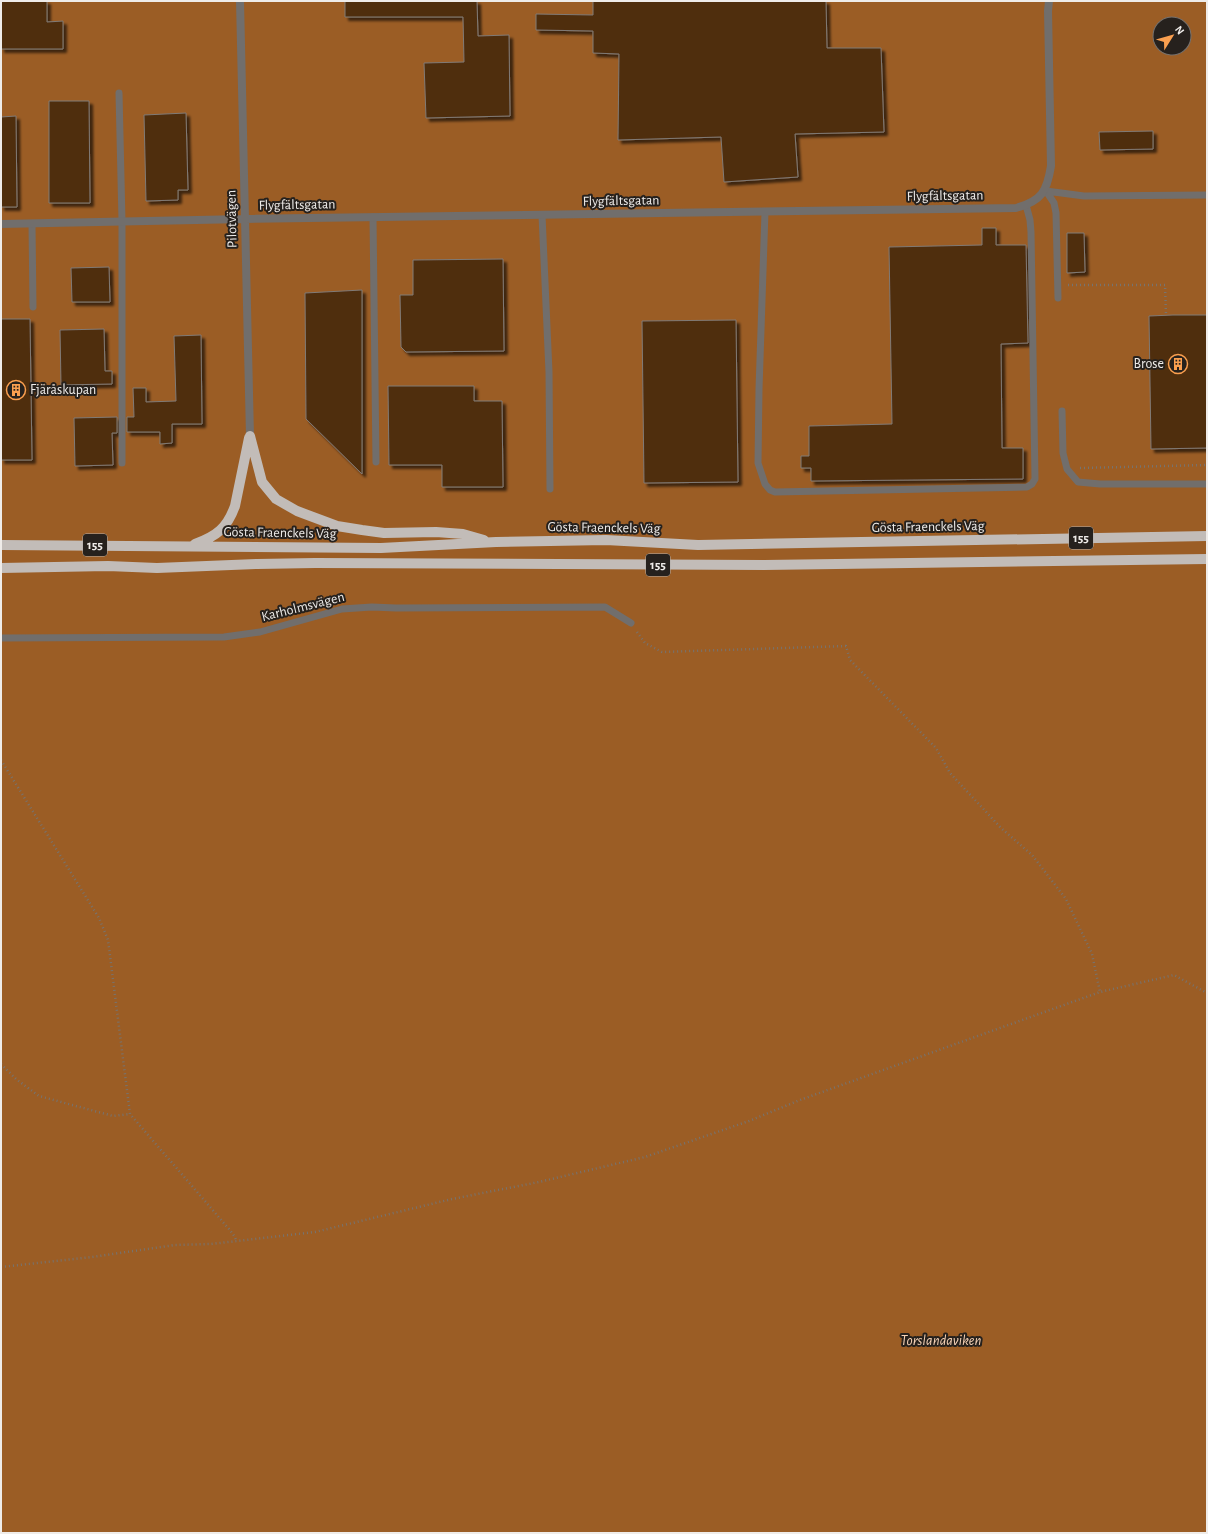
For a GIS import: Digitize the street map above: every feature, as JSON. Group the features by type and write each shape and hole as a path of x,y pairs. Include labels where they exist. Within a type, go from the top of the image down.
{"main road":[{"path":"250,436 262,482 276,499 297,511 337,526 362,530 384,533 436,532 463,534 496,542"},
{"path":"189,546 217,534 226,526 231,517 235,506 250,436"},
{"name":"Gösta Fraenckels Väg","path":"1,545 381,548 496,542 606,540 698,545 1207,536"},
{"name":"155","path":"1,568 108,566 157,568 286,564 764,565 1207,559"}],"street":[{"name":"Pilotvägen","path":"240,1 250,436"},
{"path":"1046,191 1051,166 1049,1"},
{"name":"Flygfältsgatan","path":"1,224 1008,208 1026,205 1046,191"}],"lane":[{"path":"119,93 122,221 122,463"},
{"path":"1046,191 1084,196 1207,195"},
{"path":"1046,191 1054,203 1056,213 1058,298"},
{"path":"765,212 758,463 765,484 770,490 775,492 1003,487 1027,486 1032,484 1035,478 1031,232 1030,220 1026,205"},
{"path":"542,215 549,372 550,489"},
{"path":"374,217 376,462"},
{"path":"32,224 33,307"},
{"path":"1062,410 1063,453 1067,469 1078,482 1100,484 1207,484"},
{"name":"Karholmsvägen","path":"1,638 224,637 260,632 342,609 372,607 605,607 631,623"}],"path":[{"path":"1058,285 1166,285 1166,315"},
{"path":"1067,469 1207,466"},
{"path":"631,623 646,643 662,652 846,646 850,660 936,748 950,773 1002,828 1032,855 1066,899 1092,954 1100,992"},
{"path":"1,760 99,918 108,940 130,1114 229,1229 236,1241"},
{"path":"1,1267 92,1257 175,1245 211,1244 315,1232 452,1199 539,1182 645,1157 749,1121 800,1100 1100,992 1174,975 1207,993"},
{"path":"1,1064 16,1079 39,1096 113,1116 130,1114"}],"water":[{"name":"Torslandaviken","path":"1,1 1207,1 1207,1533 1,1533"}],"building":[{"path":"1,1 47,1 47,22 63,21 63,49 1,49"},
{"path":"345,1 477,1 478,36 509,35 510,116 426,118 424,63 464,62 463,17 345,17"},
{"path":"593,1 826,1 827,48 881,48 884,132 795,134 798,177 724,182 721,137 618,140 619,54 593,53 593,31 536,30 536,14 593,15"},
{"path":"49,101 89,101 90,203 49,203"},
{"path":"186,113 188,190 178,190 178,200 146,201 144,115"},
{"path":"16,116 17,207 1,207 1,117"},
{"path":"1153,131 1153,149 1100,150 1099,132"},
{"path":"982,228 996,228 996,245 1026,245 1028,343 1001,344 1002,448 1023,448 1023,479 811,481 811,468 801,468 801,456 809,456 809,426 892,424 889,247 982,245"},
{"path":"1067,233 1084,233 1085,272 1067,273"},
{"path":"503,259 504,351 406,352 401,347 400,295 413,295 413,260"},
{"path":"109,267 110,302 72,302 71,268"},
{"path":"362,290 362,474 306,419 305,293"},
{"name":"Brose","path":"1207,315 1207,448 1151,449 1149,316"},
{"name":"Fjäråskupan","path":"1,319 30,319 32,460 1,460"},
{"path":"736,320 738,482 644,483 642,321"},
{"path":"104,329 105,371 112,371 112,384 61,385 60,330"},
{"path":"201,335 202,424 172,424 172,443 160,444 160,432 127,432 127,417 134,417 133,388 146,388 146,402 176,401 174,336"},
{"path":"388,386 474,386 474,401 502,401 503,487 442,487 442,465 389,465"},
{"path":"117,417 117,433 112,433 113,465 75,466 74,418"}],"place":[{"name":"Brose","path":"1178,364"},
{"name":"Fjäråskupan","path":"16,390"}]}
